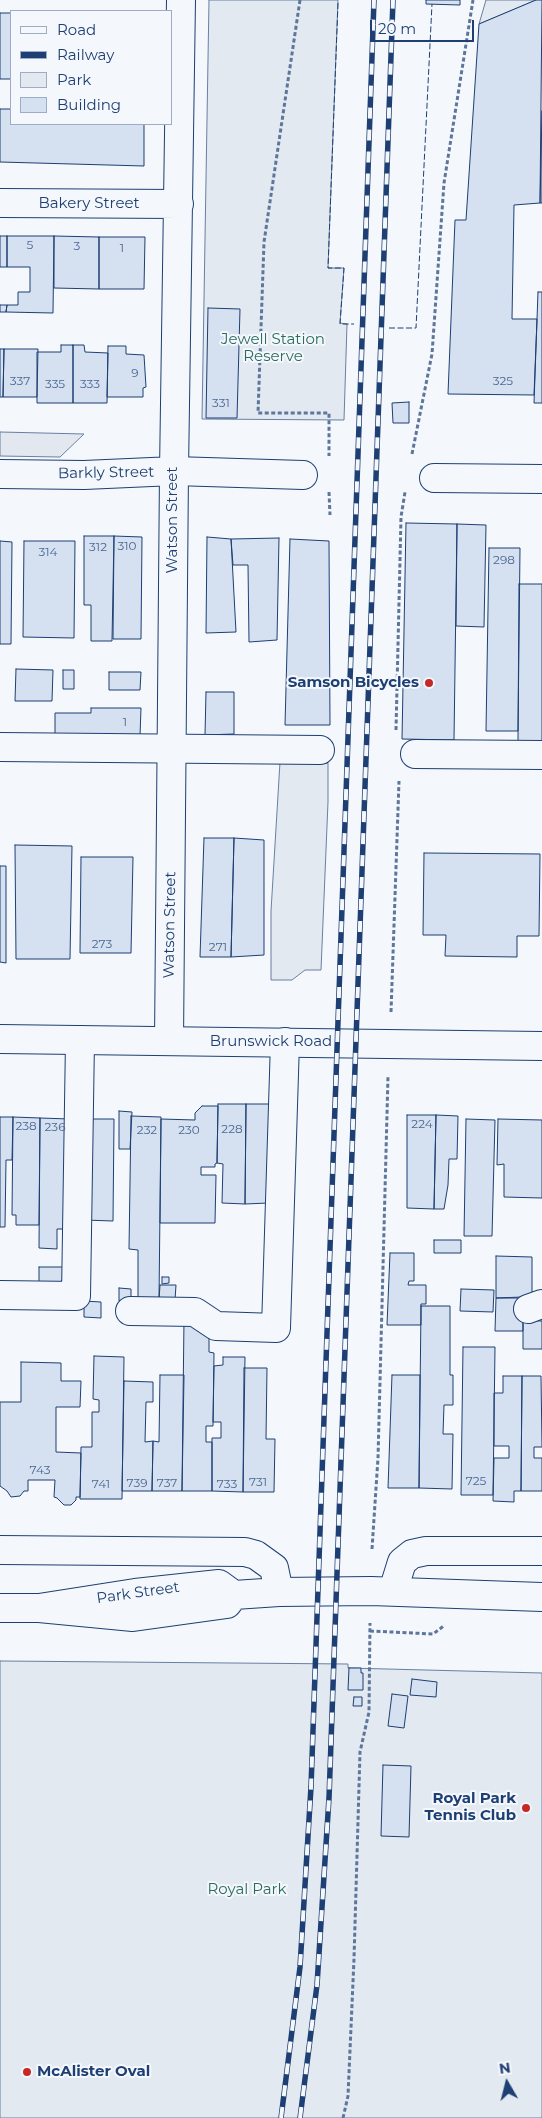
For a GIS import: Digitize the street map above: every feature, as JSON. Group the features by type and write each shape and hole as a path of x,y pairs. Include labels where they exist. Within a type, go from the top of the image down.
{"street":[{"name":"Watson Street","path":"169,1041 180,0"},
{"name":"Bakery Street","path":"0,203 179,204"},
{"name":"Barkly Street","path":"0,474 84,475 174,472 303,475"},
{"path":"434,478 542,479"},
{"path":"0,747 320,750"},
{"path":"415,754 542,755"},
{"name":"Brunswick Road","path":"0,1038 542,1046"},
{"path":"0,1295 76,1296 80,1040"},
{"path":"130,1311 195,1312 216,1326 276,1328 286,1042"},
{"path":"0,1550 245,1552 256,1555 274,1568 279,1592"},
{"path":"99,1551 112,1560 135,1593"},
{"path":"393,1591 402,1562 412,1554 426,1551 542,1551"},
{"name":"Park Street","path":"39,1608 135,1593 220,1584 234,1596"},
{"name":"Park Street","path":"0,1608 39,1608 133,1617 227,1604 234,1596 279,1592 393,1591 542,1598"}],"path":[{"path":"300,0 264,242 258,413 329,413 329,459"},
{"path":"329,487 330,515"}],"green space":[{"name":"Jewell Station Reserve","path":"209,0 338,0 328,268 344,268 340,323 347,324 344,420 202,419"},
{"path":"486,0 536,0 479,24"},
{"path":"280,762 328,763 321,970 305,970 292,980 271,980 271,911"},
{"name":"Royal Park","path":"0,1661 348,1664 348,1668 542,1673 542,2118 0,2118"}],"shaded area":[{"path":"0,432 84,434 60,457 0,456"}],"building":[{"path":"426,0 460,0 460,5 426,4"},
{"path":"536,0 542,0 540,203 514,205 512,319 537,319 534,395 448,394 455,220 466,220 479,24"},
{"path":"0,13 10,13 10,79 0,79"},
{"path":"0,109 10,109 10,125 144,125 144,166 0,162"},
{"path":"542,111 542,203 540,203"},
{"path":"0,236 7,236 7,267 0,267"},
{"path":"7,236 54,236 53,313 6,312 7,305 18,305 18,292 30,292 30,267 7,267"},
{"path":"54,236 99,237 99,289 54,288"},
{"path":"99,237 145,237 144,289 99,289"},
{"path":"538,292 542,292 542,403 534,403"},
{"path":"0,305 7,305 6,312 0,312"},
{"path":"208,308 240,309 237,418 206,418"},
{"path":"61,345 73,345 73,403 37,403 37,352 61,352"},
{"path":"73,345 84,345 85,352 108,353 107,403 73,403"},
{"path":"108,346 126,346 126,354 144,355 146,387 143,388 143,397 107,397"},
{"path":"0,349 4,349 3,397 0,397"},
{"path":"4,349 38,349 37,397 3,397"},
{"path":"409,402 409,423 393,423 392,403"},
{"name":"Samson Bicycles","path":"406,523 457,524 454,740 402,739"},
{"path":"457,524 486,525 484,627 456,626"},
{"path":"84,536 114,536 112,641 91,641 91,605 84,605"},
{"path":"114,536 142,537 141,639 113,639"},
{"path":"207,537 231,539 236,632 206,633"},
{"path":"279,538 277,640 249,642 248,565 233,565 231,539"},
{"path":"290,539 329,541 330,725 285,725"},
{"path":"0,541 12,542 11,644 0,644"},
{"path":"24,541 75,541 74,638 23,637"},
{"path":"489,548 520,548 518,731 486,731"},
{"path":"519,584 542,584 542,741 518,741"},
{"path":"16,669 53,670 52,701 15,701"},
{"path":"63,670 74,670 74,689 63,689"},
{"path":"109,672 141,672 140,690 109,690"},
{"path":"206,692 234,692 234,734 205,735"},
{"path":"91,708 141,708 140,736 55,736 55,713 91,713"},
{"path":"204,838 234,838 231,957 200,957"},
{"path":"234,838 264,840 264,955 231,957"},
{"path":"15,845 72,846 70,959 16,959"},
{"path":"424,853 540,854 539,936 517,936 517,957 445,956 446,935 423,935"},
{"path":"81,857 133,857 131,953 80,953"},
{"path":"0,866 6,866 6,963 0,962"},
{"path":"218,1104 246,1104 245,1204 222,1203 223,1164 217,1163"},
{"path":"246,1104 275,1104 268,1203 245,1204"},
{"path":"202,1106 218,1106 217,1163 215,1167 201,1167 201,1175 216,1175 215,1223 160,1223 161,1119 195,1120 195,1113"},
{"path":"119,1111 132,1112 130,1149 119,1149"},
{"path":"407,1115 436,1115 434,1209 407,1208"},
{"path":"436,1115 458,1116 457,1159 449,1159 448,1185 444,1209 434,1209"},
{"path":"131,1116 161,1117 159,1300 138,1303 138,1250 129,1249"},
{"path":"0,1117 13,1117 12,1160 6,1160 5,1227 0,1227"},
{"path":"13,1117 40,1118 39,1225 16,1225 16,1215 12,1215"},
{"path":"40,1118 70,1119 69,1229 57,1229 57,1249 39,1248"},
{"path":"86,1119 114,1119 113,1221 84,1220"},
{"path":"466,1119 495,1120 492,1236 464,1236"},
{"path":"498,1119 542,1120 542,1198 504,1197 504,1164 497,1165"},
{"path":"434,1240 461,1240 461,1253 434,1253"},
{"path":"390,1253 414,1253 414,1281 409,1281 408,1285 426,1285 426,1304 421,1304 421,1325 387,1325"},
{"path":"496,1256 532,1257 532,1298 496,1298"},
{"path":"39,1267 69,1267 64,1289 39,1288"},
{"path":"162,1277 169,1277 169,1283 162,1284"},
{"path":"160,1285 176,1285 175,1300 159,1300"},
{"path":"119,1288 131,1289 131,1301 119,1301"},
{"path":"461,1289 494,1290 493,1312 460,1311"},
{"path":"523,1297 523,1331 495,1331 496,1298"},
{"path":"84,1301 101,1302 101,1318 84,1317"},
{"path":"421,1306 450,1306 450,1375 453,1375 453,1405 444,1405 443,1434 453,1434 452,1489 419,1488"},
{"path":"184,1319 209,1329 209,1352 214,1353 213,1426 206,1426 206,1442 212,1442 212,1491 182,1491"},
{"path":"523,1320 542,1321 542,1349 523,1349"},
{"path":"463,1347 495,1347 493,1495 461,1495"},
{"path":"94,1356 124,1357 122,1499 80,1499 81,1447 92,1447 92,1412 99,1412 99,1400 93,1399"},
{"path":"223,1357 245,1357 243,1492 212,1491 212,1438 221,1438 221,1422 213,1422 214,1366 223,1365"},
{"path":"21,1362 61,1363 61,1381 81,1381 80,1407 56,1407 56,1452 81,1453 80,1497 76,1497 76,1500 71,1505 64,1505 54,1497 55,1480 28,1480 28,1491 24,1491 20,1496 11,1497 0,1486 0,1402 21,1402"},
{"path":"244,1368 267,1368 266,1439 275,1439 274,1492 243,1492"},
{"path":"160,1375 184,1375 182,1491 152,1491 153,1441 159,1442"},
{"path":"392,1375 420,1375 419,1488 388,1488"},
{"path":"503,1376 522,1376 521,1491 514,1491 514,1502 493,1501 494,1458 509,1458 509,1446 494,1446 494,1393 503,1393"},
{"path":"522,1376 541,1376 542,1447 534,1447 534,1458 542,1458 542,1491 521,1491"},
{"path":"124,1381 153,1382 153,1402 146,1402 145,1442 153,1441 152,1491 122,1491"},
{"path":"349,1668 361,1668 361,1673 363,1673 363,1690 348,1690"},
{"path":"412,1679 437,1682 436,1697 410,1695"},
{"path":"392,1694 408,1696 404,1728 388,1726"},
{"path":"354,1697 362,1697 362,1706 353,1706"},
{"path":"383,1765 411,1766 409,1837 381,1836"}],"railway":[{"path":"281,2118 300,1967 311,1787 374,0"},
{"path":"300,2118 317,1985 329,1798 393,0"}],"fence":[{"path":"338,3 328,268 344,268 340,324 354,324"},
{"path":"389,328 416,328 432,4"}],"place":[{"name":"Samson Bicycles","path":"429,683"},
{"name":"Royal Park Tennis Club","path":"526,1808"},
{"name":"McAlister Oval","path":"27,2072"}]}
